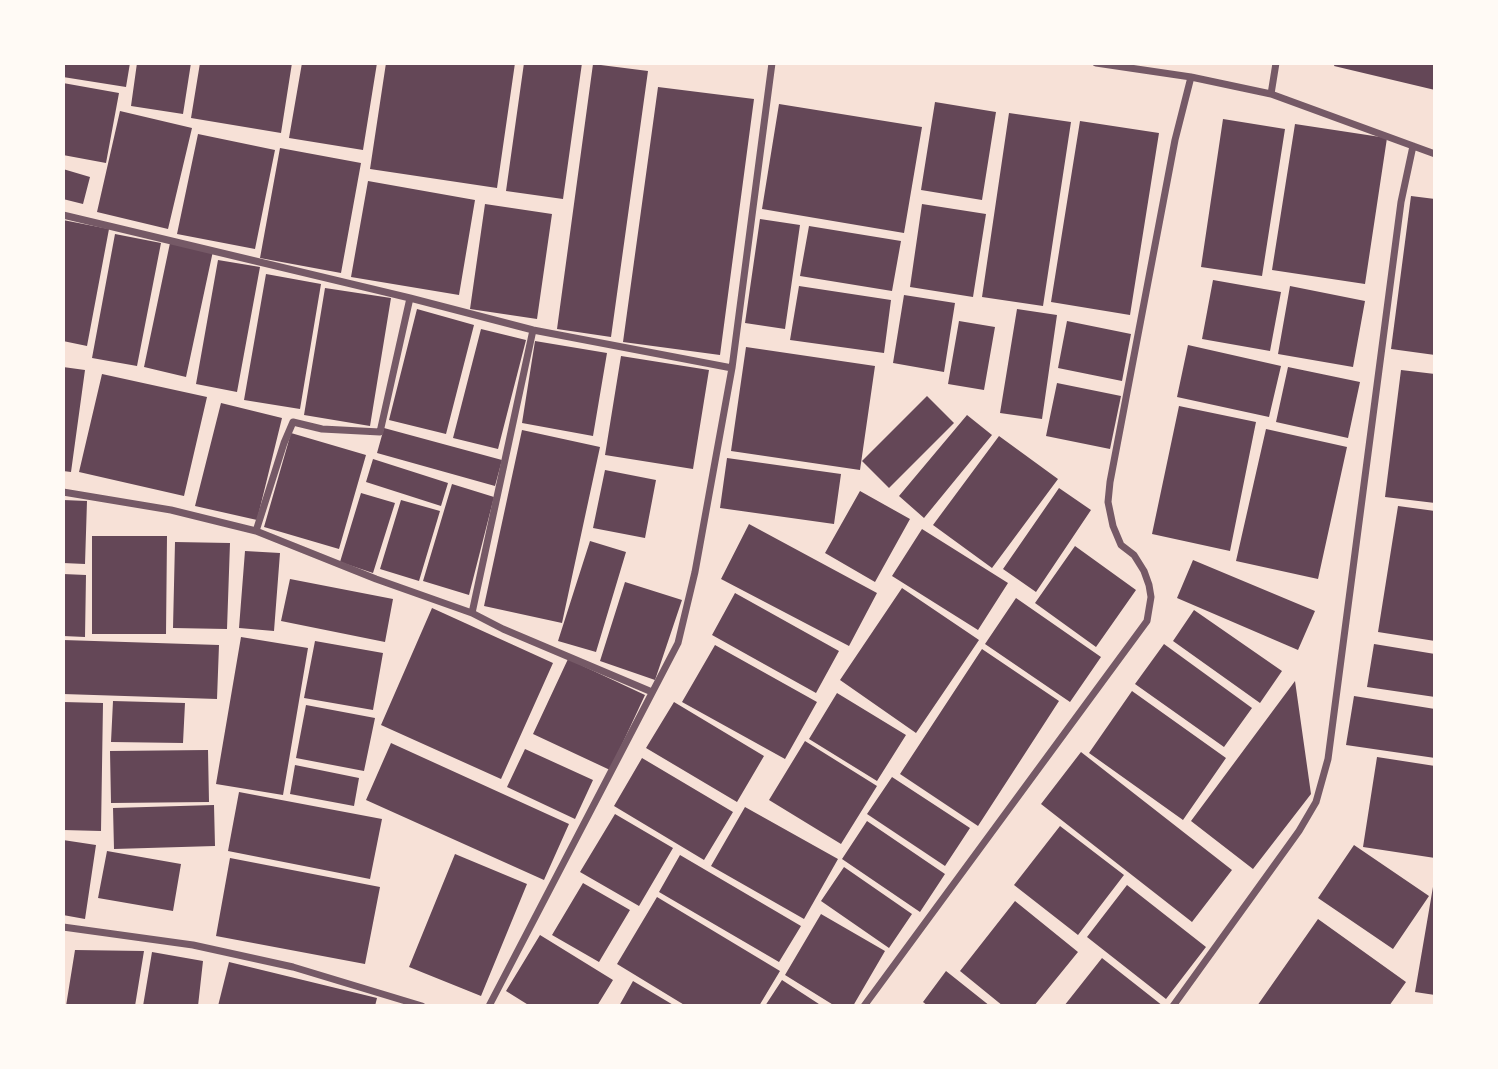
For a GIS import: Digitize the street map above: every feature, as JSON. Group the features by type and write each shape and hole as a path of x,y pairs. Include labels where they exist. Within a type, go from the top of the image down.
{"street":[{"path":"489,1006 678,643 695,572 732,368 772,63"},
{"path":"1096,63 1191,77 1271,94 1435,154"},
{"path":"1271,94 1276,63"},
{"path":"864,1006 1147,621 1151,597 1149,585 1144,570 1134,555 1121,545 1113,526 1108,502 1175,140 1191,77"},
{"path":"1173,1006 1317,802 1328,758 1401,202 1413,146"},
{"path":"63,215 533,330 732,368"},
{"path":"256,531 293,422 322,429 380,432 410,298"},
{"path":"472,613 533,330"},
{"path":"63,492 171,510 256,531 376,579 472,613 503,629 652,692"},
{"path":"63,927 193,945 281,964 422,1006"}],"building":[{"path":"63,63 130,63 126,87 63,77"},
{"path":"137,63 191,63 183,114 131,106"},
{"path":"200,63 292,63 281,133 191,118"},
{"path":"302,63 377,63 363,150 289,138"},
{"path":"386,63 515,63 497,188 370,169"},
{"path":"524,63 582,63 563,199 506,191"},
{"path":"1335,63 1435,63 1435,90 1334,66"},
{"path":"593,64 648,71 611,337 557,329"},
{"path":"63,83 119,93 106,163 63,155"},
{"path":"658,87 754,99 720,355 623,342"},
{"path":"935,102 996,112 982,200 921,190"},
{"path":"779,104 922,127 904,233 762,209"},
{"path":"120,111 192,128 168,229 97,212"},
{"path":"1009,113 1071,122 1043,306 982,297"},
{"path":"1223,119 1285,129 1262,276 1201,267"},
{"path":"1080,121 1159,133 1130,315 1051,302"},
{"path":"1295,124 1387,138 1365,284 1272,270"},
{"path":"198,134 275,150 255,249 177,234"},
{"path":"280,148 361,163 341,273 260,258"},
{"path":"63,169 90,177 83,204 63,199"},
{"path":"368,181 475,200 459,295 351,277"},
{"path":"1411,196 1435,199 1435,355 1391,349"},
{"path":"485,204 552,214 537,319 470,309"},
{"path":"922,204 986,214 973,297 910,287"},
{"path":"760,219 800,225 785,329 745,323"},
{"path":"63,220 109,229 87,346 63,341"},
{"path":"809,226 901,241 892,291 800,276"},
{"path":"115,234 161,243 137,366 92,358"},
{"path":"170,243 213,251 186,377 144,367"},
{"path":"218,260 260,267 237,392 196,384"},
{"path":"266,274 321,284 300,409 244,400"},
{"path":"1213,280 1281,292 1270,351 1202,339"},
{"path":"799,286 891,300 884,353 790,340"},
{"path":"1290,286 1365,301 1353,367 1278,354"},
{"path":"325,288 391,298 370,426 304,415"},
{"path":"904,295 955,303 944,372 893,363"},
{"path":"417,309 474,325 446,434 389,420"},
{"path":"1017,309 1057,315 1042,419 1000,413"},
{"path":"959,321 995,327 984,390 948,384"},
{"path":"1067,321 1131,334 1122,381 1058,368"},
{"path":"481,329 526,340 498,449 453,438"},
{"path":"535,341 607,353 593,436 522,423"},
{"path":"1188,345 1281,366 1269,417 1177,397"},
{"path":"746,347 875,366 860,470 731,451"},
{"path":"621,356 709,370 693,469 605,455"},
{"path":"63,367 85,370 71,472 63,471"},
{"path":"1288,367 1360,382 1348,438 1276,422"},
{"path":"1401,370 1435,374 1435,503 1385,497"},
{"path":"102,374 207,397 184,496 79,472"},
{"path":"1057,383 1121,396 1110,449 1046,436"},
{"path":"927,396 954,423 889,488 862,461"},
{"path":"221,403 282,418 257,520 195,506"},
{"path":"1179,406 1256,422 1230,551 1152,534"},
{"path":"967,415 992,435 924,518 899,496"},
{"path":"384,428 502,460 495,486 377,453"},
{"path":"1266,429 1347,447 1318,579 1236,561"},
{"path":"522,430 600,447 562,623 484,606"},
{"path":"291,433 366,455 339,549 264,527"},
{"path":"999,436 1058,479 992,568 933,525"},
{"path":"727,458 841,474 834,524 720,508"},
{"path":"373,459 448,483 441,506 366,482"},
{"path":"605,470 656,480 645,538 593,528"},
{"path":"452,484 494,497 469,595 423,581"},
{"path":"1059,488 1091,510 1036,592 1003,569"},
{"path":"860,491 910,519 875,582 825,553"},
{"path":"361,493 395,503 373,573 340,562"},
{"path":"63,500 87,501 85,564 63,563"},
{"path":"401,500 440,511 419,581 380,569"},
{"path":"1398,506 1435,511 1435,641 1378,632"},
{"path":"749,524 877,593 849,646 721,579"},
{"path":"922,529 1008,583 978,630 892,576"},
{"path":"92,536 167,536 166,634 92,634"},
{"path":"590,541 626,552 596,652 558,641"},
{"path":"175,542 230,543 227,629 173,628"},
{"path":"1075,546 1136,590 1096,647 1035,603"},
{"path":"245,551 280,553 274,631 239,628"},
{"path":"1193,560 1315,611 1298,650 1177,598"},
{"path":"63,574 86,575 85,637 63,636"},
{"path":"290,579 393,599 385,642 281,621"},
{"path":"625,582 682,600 655,680 600,661"},
{"path":"902,588 979,640 916,733 840,680"},
{"path":"735,593 839,651 816,693 712,635"},
{"path":"1016,598 1101,657 1070,702 985,644"},
{"path":"432,608 553,663 501,779 381,725"},
{"path":"1194,610 1282,671 1260,703 1173,641"},
{"path":"241,637 308,648 283,795 216,784"},
{"path":"63,640 219,645 217,699 63,694"},
{"path":"315,641 383,653 373,710 304,698"},
{"path":"1164,644 1252,708 1224,747 1135,684"},
{"path":"1374,644 1435,654 1435,697 1367,687"},
{"path":"715,645 817,702 785,759 682,702"},
{"path":"982,649 1059,701 978,826 900,774"},
{"path":"568,659 645,695 610,770 533,734"},
{"path":"1295,681 1311,794 1253,869 1191,821"},
{"path":"1132,691 1226,758 1183,820 1089,753"},
{"path":"837,693 906,735 877,781 809,739"},
{"path":"1354,696 1435,709 1435,758 1346,745"},
{"path":"113,701 185,703 183,743 111,742"},
{"path":"63,702 103,703 101,831 63,830"},
{"path":"674,702 764,756 737,802 646,748"},
{"path":"306,705 375,718 364,771 296,758"},
{"path":"805,741 877,786 841,844 769,800"},
{"path":"391,743 569,824 544,880 366,800"},
{"path":"525,749 593,780 575,819 507,787"},
{"path":"208,750 209,802 111,803 110,751"},
{"path":"1081,752 1232,870 1192,922 1041,804"},
{"path":"1377,757 1435,766 1435,858 1363,847"},
{"path":"642,758 733,812 704,860 614,806"},
{"path":"295,765 359,778 354,806 290,794"},
{"path":"892,777 970,828 945,866 867,814"},
{"path":"239,792 382,819 370,879 228,851"},
{"path":"214,805 215,846 114,849 113,808"},
{"path":"745,807 838,859 804,919 711,866"},
{"path":"615,814 673,848 639,906 580,872"},
{"path":"867,821 945,874 920,912 842,859"},
{"path":"1060,826 1124,875 1078,935 1014,885"},
{"path":"63,840 96,845 85,919 63,915"},
{"path":"1354,845 1429,896 1393,949 1318,898"},
{"path":"107,851 181,864 173,911 98,898"},
{"path":"455,854 527,884 481,996 409,967"},
{"path":"680,855 801,926 779,962 659,892"},
{"path":"230,858 380,887 365,964 216,936"},
{"path":"844,867 912,914 889,948 821,901"},
{"path":"1435,881 1435,995 1415,992"},
{"path":"583,883 630,910 599,962 552,935"},
{"path":"1127,885 1206,947 1166,999 1087,937"},
{"path":"657,897 780,971 759,1006 686,1006 617,964"},
{"path":"1015,901 1078,952 1034,1006 1003,1006 960,971"},
{"path":"821,914 885,951 853,1006 835,1006 785,975"},
{"path":"1318,919 1406,982 1389,1006 1257,1006"},
{"path":"540,935 613,980 597,1006 530,1006 506,991"},
{"path":"75,950 144,951 135,1006 66,1006"},
{"path":"152,952 203,961 198,1006 143,1006"},
{"path":"1102,958 1163,1006 1064,1006"},
{"path":"229,962 377,998 375,1006 218,1006"},
{"path":"946,971 990,1006 928,1006 923,1002"},
{"path":"782,980 822,1006 765,1006"},
{"path":"633,981 675,1006 619,1006"}]}
